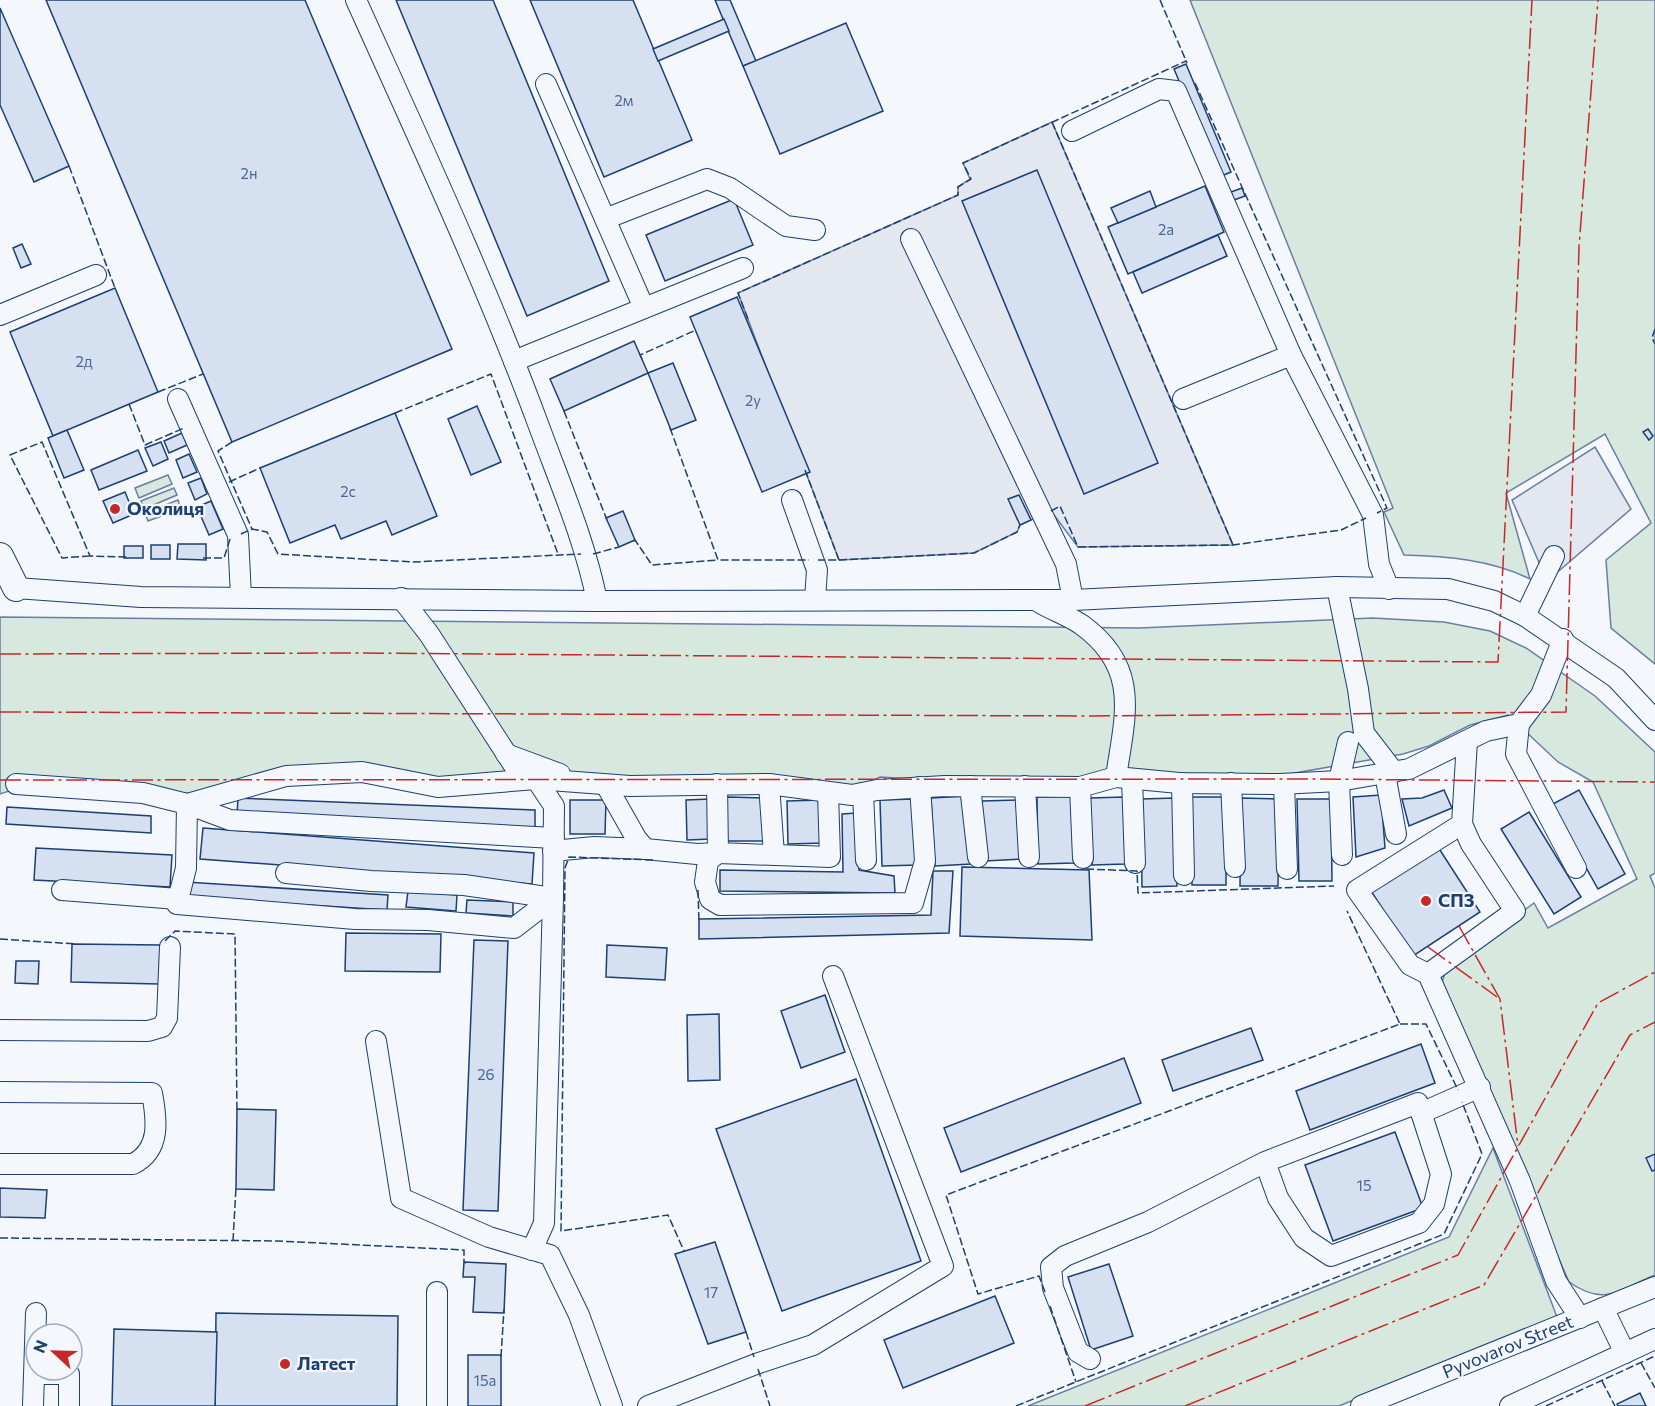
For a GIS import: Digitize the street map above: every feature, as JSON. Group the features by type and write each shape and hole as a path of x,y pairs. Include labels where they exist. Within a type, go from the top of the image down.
{"main road":[{"path":"0,556 8,587"}],"street":[{"path":"356,0 441,188 514,361 586,554 597,601"},
{"path":"546,84 644,308"},
{"path":"1072,131 1159,90 1176,91 1291,355 1372,515 1379,564 1389,589"},
{"path":"605,219 707,179 730,188 786,226 815,230"},
{"path":"911,239 1066,564 1073,600"},
{"path":"514,361 743,268"},
{"path":"0,315 96,275"},
{"path":"1183,399 1291,355"},
{"path":"178,399 238,535 241,597"},
{"path":"792,500 817,570 815,600"},
{"path":"1525,616 1554,556"},
{"path":"8,587 141,597 597,601 1037,601 1337,587 1448,589 1467,592 1525,616 1563,639 1616,678 1655,720"},
{"path":"1337,587 1358,689 1364,733 1389,773 1396,834"},
{"path":"401,598 429,634 507,754 554,806 544,1223 532,1250"},
{"path":"1037,601 1082,625 1107,649 1125,684 1124,778 1135,863"},
{"path":"1563,639 1541,695 1519,724 1516,754 1576,868"},
{"path":"187,804 286,776 362,772 438,787 529,778 597,784 769,784 828,793 863,793 920,787 1080,787 1124,778 1182,783 1284,784 1339,781 1409,769 1486,731 1519,724"},
{"path":"1428,974 1515,910 1471,844 1462,824 1467,741"},
{"path":"1342,855 1339,781 1348,742"},
{"path":"507,754 597,784 645,849"},
{"path":"1182,783 1184,874"},
{"path":"1231,783 1235,867"},
{"path":"16,784 143,793 187,804 230,820 697,854 830,857 828,793"},
{"path":"717,784 718,853"},
{"path":"769,784 774,855"},
{"path":"1284,784 1287,869"},
{"path":"970,786 978,857"},
{"path":"1024,786 1029,857"},
{"path":"718,853 708,861 705,882 710,899 720,905 913,903 925,861 920,787"},
{"path":"1080,787 1083,858"},
{"path":"863,793 866,860"},
{"path":"187,804 186,868 177,904 355,919 428,920 514,928 553,898"},
{"path":"1462,824 1357,890 1410,965 1428,974 1520,1181 1556,1281 1580,1318"},
{"path":"286,873 371,881 464,885 553,898"},
{"path":"62,890 178,899"},
{"path":"0,1030 148,1031 162,1027 167,1018 170,948"},
{"path":"648,1406 756,1364 813,1345 943,1266 833,976"},
{"path":"376,1041 401,1198 489,1237 550,1256 579,1315 612,1406"},
{"path":"1421,1113 1480,1087"},
{"path":"0,1092 152,1093 156,1115 155,1140 144,1159 133,1164 0,1164"},
{"path":"1090,1359 1078,1352 1053,1288 1051,1267 1065,1256 1148,1222 1265,1162 1418,1103 1441,1174 1434,1204 1419,1223 1331,1256 1304,1238 1278,1198 1265,1162"},
{"name":"Pyvovarov Street","path":"1361,1406 1389,1401 1655,1287"},
{"path":"437,1292 437,1406"},
{"path":"1603,1308 1625,1353"},
{"path":"36,1313 36,1322"},
{"path":"1510,1406 1655,1339"},
{"path":"33,1406 34,1382"},
{"path":"69,1382 69,1406"}],"shaded area":[{"path":"1190,0 1655,0 1655,664 1611,628 1606,560 1651,523 1605,434 1506,493 1530,579 1485,563 1436,556 1404,555 1384,512 1393,508"},
{"path":"1052,122 1233,545 1078,547 1051,511 1020,525 1017,532 974,553 839,560 738,293 958,195 958,187 970,179 963,163"},
{"path":"1595,447 1631,509 1547,581 1512,500"},
{"path":"168,475 172,484 139,498 135,488"},
{"path":"174,488 177,495 144,509 141,501"},
{"path":"178,500 181,509 148,521 145,513"},
{"path":"0,617 1139,628 1373,618 1444,622 1490,631 1526,648 1595,696 1655,752 1655,873 1650,876 1655,888 1655,1275 1612,1294 1602,1295 1592,1294 1569,1282 1441,987 1446,968 1534,903 1548,928 1637,879 1593,782 1558,762 1508,715 1470,725 1429,746 1403,754 1255,780 981,783 880,777 858,788 438,783 359,765 184,794 36,782 0,794"},
{"path":"1493,1148 1557,1317 1339,1406 1028,1406 1449,1237"}],"building":[{"path":"46,0 305,0 452,349 232,442"},
{"path":"396,0 493,0 609,281 527,316"},
{"path":"530,0 633,0 692,140 604,177"},
{"path":"715,0 730,0 756,61 743,66"},
{"path":"0,8 69,166 34,182 0,105"},
{"path":"724,19 729,31 658,61 653,49"},
{"path":"846,23 883,111 780,154 743,66"},
{"path":"1186,64 1231,172 1219,177 1174,69"},
{"path":"1037,170 1158,463 1084,494 962,201"},
{"path":"1205,186 1224,232 1128,274 1108,227"},
{"path":"1242,188 1245,196 1234,200 1231,192"},
{"path":"1150,191 1156,207 1118,223 1111,208"},
{"path":"734,199 753,245 665,281 646,235"},
{"path":"1218,235 1227,256 1142,293 1133,272"},
{"path":"22,244 31,264 21,268 13,248"},
{"path":"115,288 158,392 53,436 10,332"},
{"path":"737,297 810,472 762,492 690,317"},
{"path":"634,341 648,373 564,411 550,379"},
{"path":"673,363 696,420 671,430 648,373"},
{"path":"477,406 501,462 471,475 448,419"},
{"path":"395,413 437,516 392,535 386,521 341,539 335,525 290,543 260,468"},
{"path":"1648,429 1653,436 1649,440 1643,432"},
{"path":"67,430 84,470 64,478 48,438"},
{"path":"182,433 187,445 169,453 164,441"},
{"path":"161,442 168,459 153,466 145,448"},
{"path":"138,450 147,471 99,490 91,470"},
{"path":"189,454 197,472 183,478 176,460"},
{"path":"201,478 207,494 195,500 188,483"},
{"path":"125,492 134,514 113,523 103,501"},
{"path":"1019,495 1031,520 1020,525 1008,499"},
{"path":"211,501 223,529 209,535 197,507"},
{"path":"623,511 635,540 619,547 606,518"},
{"path":"178,544 206,544 206,560 177,559"},
{"path":"151,545 170,545 170,559 151,559"},
{"path":"124,546 143,546 143,558 124,558"},
{"path":"1444,790 1452,808 1409,826 1402,799 1422,798"},
{"path":"1579,790 1625,874 1598,889 1551,805"},
{"path":"1381,795 1385,848 1356,857 1353,797"},
{"path":"967,796 971,864 935,866 931,798"},
{"path":"1073,796 1074,863 1038,864 1037,797"},
{"path":"727,797 765,798 764,841 726,841"},
{"path":"1124,797 1125,864 1092,865 1090,798"},
{"path":"1191,797 1226,797 1226,885 1192,885"},
{"path":"238,798 535,810 535,828 237,815"},
{"path":"1176,798 1177,886 1142,887 1141,799"},
{"path":"1241,798 1279,799 1278,886 1240,886"},
{"path":"710,799 711,839 687,840 686,800"},
{"path":"916,799 918,865 882,866 880,800"},
{"path":"1297,799 1331,799 1332,881 1299,881"},
{"path":"570,800 606,800 605,834 570,834"},
{"path":"822,800 823,843 788,844 787,801"},
{"path":"1019,800 1022,859 985,861 982,801"},
{"path":"7,807 151,816 151,833 6,824"},
{"path":"1529,812 1581,897 1554,914 1501,829"},
{"path":"857,813 859,870 894,876 895,893 720,891 720,870 843,872 842,814"},
{"path":"203,828 534,853 532,884 200,859"},
{"name":"СПЗ","path":"1438,847 1480,912 1413,956 1371,891"},
{"path":"36,848 172,855 170,887 34,880"},
{"path":"962,867 1089,870 1092,940 960,936"},
{"path":"933,871 953,871 949,933 699,939 699,919 931,915"},
{"path":"186,882 388,895 387,910 185,897"},
{"path":"408,891 457,895 456,911 406,907"},
{"path":"467,900 513,902 513,916 466,913"},
{"path":"346,933 441,934 440,972 345,971"},
{"path":"474,940 508,941 498,1211 463,1210"},
{"path":"72,944 160,945 159,984 71,982"},
{"path":"607,945 667,948 665,980 606,977"},
{"path":"16,961 39,961 38,984 15,983"},
{"path":"825,995 845,1052 801,1068 781,1011"},
{"path":"719,1014 720,1080 688,1081 687,1015"},
{"path":"1251,1028 1263,1060 1173,1091 1162,1060"},
{"path":"1421,1044 1435,1083 1310,1130 1296,1091"},
{"path":"1124,1058 1141,1103 961,1172 944,1128"},
{"path":"856,1079 921,1261 782,1311 716,1129"},
{"path":"237,1109 276,1110 274,1190 236,1189"},
{"path":"1395,1132 1423,1208 1333,1241 1305,1165"},
{"path":"1655,1154 1655,1170 1652,1171 1646,1158"},
{"path":"0,1188 47,1190 45,1218 0,1217"},
{"path":"715,1242 746,1332 708,1344 675,1254"},
{"path":"464,1262 506,1264 504,1313 473,1312 475,1277 463,1277"},
{"path":"1109,1264 1133,1336 1091,1350 1068,1277"},
{"path":"995,1296 1014,1343 903,1388 884,1340"},
{"path":"216,1313 398,1316 397,1406 215,1406"},
{"path":"114,1329 217,1332 215,1406 112,1406"},
{"path":"468,1355 501,1355 501,1406 468,1406"},
{"path":"1640,1393 1646,1406 1618,1406 1617,1404"}],"fence":[{"path":"1160,0 1187,63"},
{"path":"748,319 738,293 958,195 958,187 971,179 963,163 1186,61"},
{"path":"1195,83 1387,508 1377,513"},
{"path":"1052,122 1233,545"},
{"path":"69,166 115,288"},
{"path":"1655,329 1652,338 1655,344"},
{"path":"642,359 640,355 696,330"},
{"path":"158,392 203,374"},
{"path":"395,413 491,374 558,554"},
{"path":"129,404 145,445 184,428"},
{"path":"564,411 607,520"},
{"path":"670,428 718,560 809,560"},
{"path":"90,556 62,558 10,455 42,442 90,556 128,557"},
{"path":"232,442 218,451 252,529"},
{"path":"229,482 260,468"},
{"path":"805,470 839,560 818,560"},
{"path":"1051,511 1060,506 1078,547 1233,545 1341,530 1366,518"},
{"path":"839,560 974,553 1017,532 1020,525"},
{"path":"241,534 252,529 267,532 278,554 413,562 581,554"},
{"path":"203,558 224,558 230,539"},
{"path":"633,541 635,540 652,565 718,560"},
{"path":"593,554 619,547"},
{"path":"653,860 569,857 565,868 561,1231 668,1215 684,1251"},
{"path":"1086,869 1137,871 1138,893 1334,886"},
{"path":"698,890 699,922"},
{"path":"1045,1292 1039,1276 978,1294 946,1195 1400,1024 1347,911"},
{"path":"165,941 175,931 235,934 237,1112"},
{"path":"0,939 76,944"},
{"path":"1400,1024 1426,1024 1458,1090"},
{"path":"1016,1406 1444,1234 1482,1154 1462,1102"},
{"path":"233,1241 236,1187"},
{"path":"0,1238 277,1241 464,1250 464,1262 466,1263"},
{"path":"1050,1306 1076,1382"},
{"path":"501,1357 504,1309"},
{"path":"746,1332 754,1357"},
{"path":"1546,1406 1655,1356"},
{"path":"1641,1363 1655,1388"},
{"path":"758,1369 770,1406"},
{"path":"1602,1381 1615,1406"}],"power":[{"path":"0,654 351,653 1498,662 1532,0"},
{"path":"0,712 1092,716 1566,712 1579,247 1598,0"},
{"path":"0,780 1313,779 1655,782"},
{"path":"1459,926 1500,999 1518,1146"},
{"path":"1428,947 1497,997"},
{"path":"1085,1406 1458,1255 1598,1003 1655,972"},
{"path":"1185,1406 1484,1285 1630,1035 1655,1022"}],"place":[{"name":"Околиця","path":"115,509"},
{"name":"СПЗ","path":"1426,901"},
{"name":"Латест","path":"285,1364"}]}
